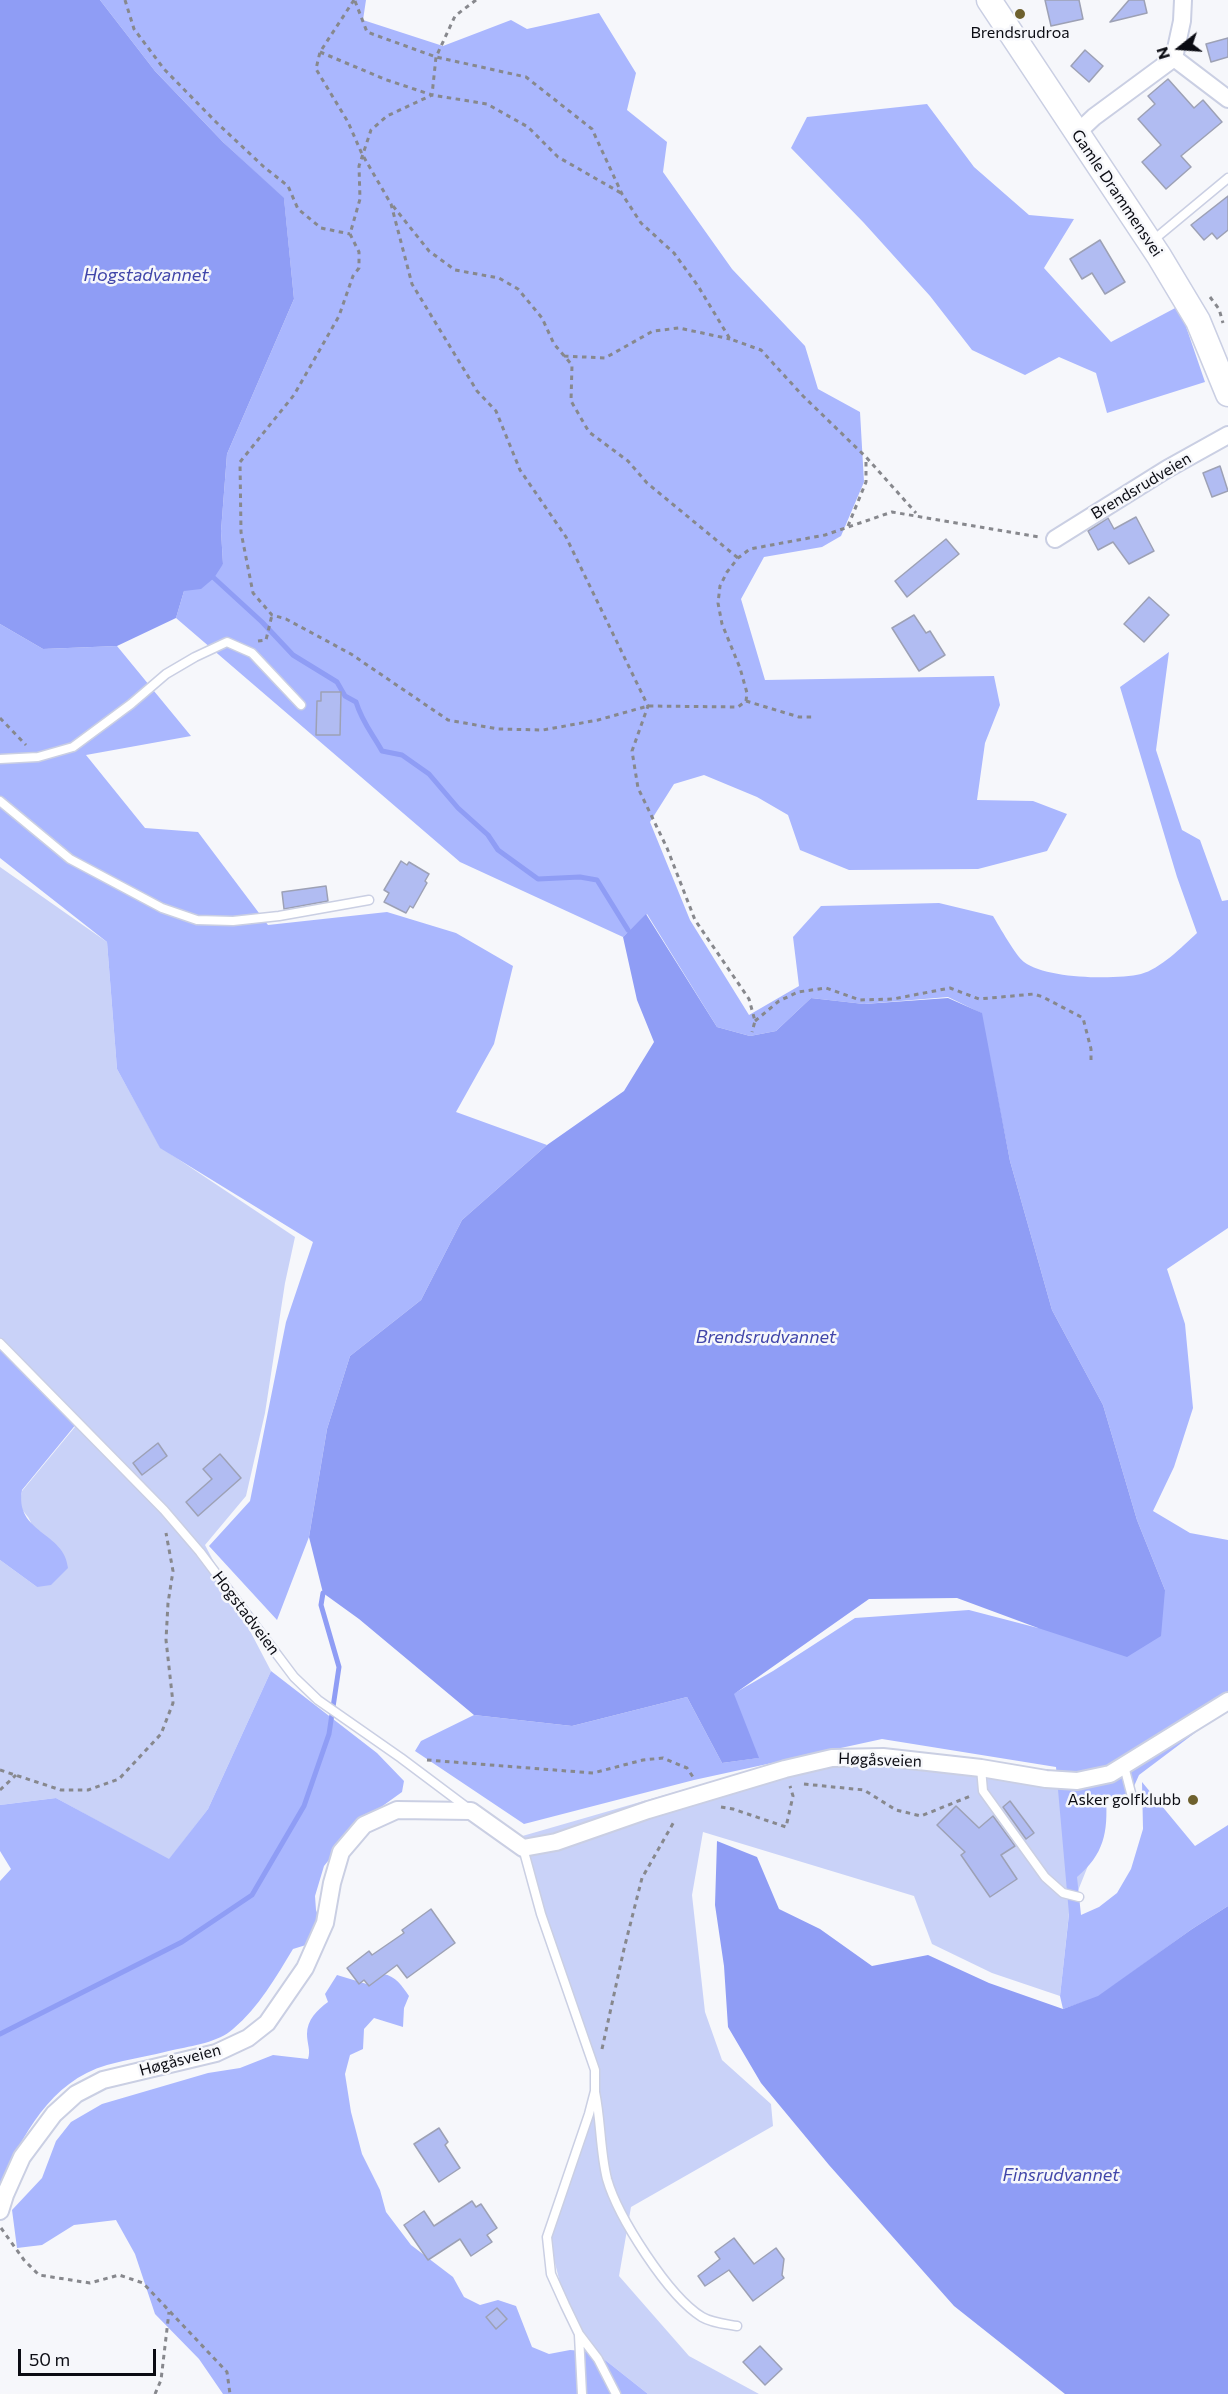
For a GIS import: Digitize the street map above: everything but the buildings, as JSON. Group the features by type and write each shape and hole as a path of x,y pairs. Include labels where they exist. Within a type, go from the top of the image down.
{"main road":[{"name":"Gamle Drammensvei","path":"989,0 1151,242 1198,321 1228,394"}],"street":[{"path":"1077,133 1094,117 1174,58 1182,21 1183,0"},
{"path":"1174,58 1228,99"},
{"name":"Brendsrudveien","path":"1056,539 1167,469 1228,435"},
{"name":"Høgåsveien","path":"523,1848 556,1842 704,1794 832,1758 882,1757 981,1768 1046,1779 1077,1781 1110,1774 1228,1701"},
{"name":"Høgåsveien","path":"0,2211 22,2157 54,2114 76,2094 103,2080 216,2053 248,2038 267,2023 304,1968 325,1923 332,1883 341,1852 364,1825 397,1810 471,1811"},
{"name":"Hogstadveien","path":"471,1811 523,1848"}],"lane":[{"path":"1151,242 1228,178"},
{"path":"0,759 38,757 73,747 131,704 166,674 227,642 252,653 301,705"},
{"path":"0,801 69,859 162,908 197,920 233,921 279,916 369,900"},
{"name":"Hogstadveien","path":"0,1343 172,1520 200,1552 294,1677 318,1700 471,1811"},
{"path":"1124,1766 1131,1793"},
{"path":"981,1768 983,1791 1045,1877 1063,1893 1079,1897"},
{"path":"523,1848 541,1914 595,2070 595,2091 607,2179 622,2214 645,2253 678,2297 703,2318 737,2326"},
{"path":"595,2091 547,2238 551,2274 579,2334 598,2359 616,2394"},
{"path":"579,2334 582,2394"}],"path":[{"path":"125,0 134,29 164,69 216,122 288,186 298,209 321,228 350,234"},
{"path":"354,0 367,32 436,57 526,77 592,129 622,194 641,223 674,253 698,286 730,339"},
{"path":"354,0 320,52 316,69 348,122 362,154 391,204 429,251 454,270 499,278 518,290 542,318 554,344 572,366 571,400 589,432 628,461 647,483 738,558"},
{"path":"432,95 436,57 455,16 476,0"},
{"path":"320,52 384,79 432,95 487,104 528,127 558,157 622,194"},
{"path":"432,95 387,116 371,130 359,166 360,199 350,234 358,252 359,268 353,276 339,316 294,395 240,462 241,532 253,592 272,615 286,619 351,654 448,720 498,729 543,730 598,720 648,706 738,707 746,701 747,693 740,668 722,624 718,603 720,586 727,572 738,558 750,549 825,535 892,512 1056,539"},
{"path":"391,204 412,284 477,391 496,411 520,470 566,537 648,706 632,751 638,788 667,848 695,920 749,999 755,1022 752,1032"},
{"path":"564,356 605,358 653,331 679,328 730,339 761,350 803,396 866,457 917,515"},
{"path":"848,526 866,482 866,457"},
{"path":"266,640 272,615"},
{"path":"746,701 799,717 814,717"},
{"path":"0,718 38,757"},
{"path":"755,1022 779,1001 798,992 826,988 860,1000 893,999 950,988 979,999 1034,994 1083,1018 1091,1049 1091,1063"},
{"path":"0,1770 61,1790 87,1790 119,1779 162,1734 173,1703 166,1641 173,1571 166,1533 172,1520"},
{"path":"401,1758 593,1773 643,1760 663,1758 687,1768 704,1794"},
{"path":"0,1790 16,1774"},
{"path":"733,1809 786,1827 793,1796 789,1783 864,1790 897,1810 921,1816 983,1791"},
{"path":"595,2070 604,2044 642,1878 681,1811 685,1800"},
{"path":"0,2227 24,2260 39,2275 90,2283 119,2275 143,2283 227,2372 230,2394"},
{"path":"155,2394 161,2380 169,2312"}],"shaded area":[{"path":"100,0 366,0 363,20 443,46 511,20 527,29 599,13 636,73 627,110 667,142 663,172 732,269 805,346 818,389 860,412 864,482 841,536 822,547 764,557 741,599 765,680 994,676 1000,705 985,743 977,800 1033,801 1067,814 1047,851 978,869 849,870 800,850 788,815 757,797 704,775 674,784 650,822 690,920 749,1015 799,986 793,937 821,906 939,903 993,916 1024,962 1034,968 1064,975 1115,977 1141,974 1163,963 1178,951 1197,933 1177,877 1120,687 1169,652 1156,750 1182,830 1200,840 1222,901 1228,900 1228,1228 1167,1269 1185,1324 1193,1408 1174,1467 1153,1511 1190,1533 1228,1540 1228,1708 1139,1775 1131,1793 1106,1798 1105,1832 1099,1851 1077,1877 1081,1915 1099,1907 1117,1893 1131,1869 1143,1829 1142,1782 1195,1846 1228,1825 1228,1906 1192,1929 1098,1997 1063,2009 1060,1996 1069,1914 1056,1767 882,1739 694,1780 524,1824 415,1751 421,1741 474,1715 572,1726 687,1697 722,1763 758,1758 733,1694 855,1618 969,1610 1038,1628 1165,1590 1137,1520 1103,1405 1052,1310 1010,1161 981,1013 948,997 864,1004 811,998 776,1031 750,1036 717,1027 647,914 623,937 460,862 176,618 184,591 223,564 221,531 227,454 294,299 284,199 223,142 155,71"},
{"path":"927,104 974,167 1029,215 1074,219 1044,268 1111,342 1179,306 1205,382 1107,413 1096,373 1059,357 1025,375 972,350 930,296 864,223 791,148 807,117"},
{"path":"0,624 43,649 117,646 191,736 86,755 145,828 198,832 268,925 387,912 456,933 513,966 494,1044 456,1112 547,1145 462,1220 421,1300 350,1356 327,1429 309,1537 277,1620 209,1546 250,1501 286,1322 313,1242 160,1148 117,1069 107,942 0,858"},
{"path":"0,867 107,942 117,1069 160,1147 295,1237 285,1283 265,1413 246,1496 205,1545 271,1671 208,1809 169,1860 56,1798 0,1805 0,1560 37,1587 33,1531 30,1520 21,1508 22,1491 79,1422 0,1341"},
{"path":"0,1345 77,1423 22,1490 25,1515 65,1556 68,1568 51,1585 37,1587 0,1560"},
{"path":"271,1671 377,1753 404,1781 402,1792 359,1823 324,1866 315,1896 316,1910 325,1935 321,1948 306,1945 293,1949 251,2011 233,2029 220,2037 197,2045 107,2065 69,2084 54,2097 29,2129 0,2184 0,1881 11,1869 0,1851 0,1805 56,1798 169,1859 208,1809"},
{"name":"Asker golfklubb","path":"869,1749 903,1751 1050,1772 1102,1831 1069,1913 1060,1996 992,1973 932,1944 914,1896 703,1832 692,1895 705,2012 722,2060 771,2104 773,2126 631,2207 619,2276 689,2356 759,2394 648,2394 595,2352 566,2306 550,2244 596,2071 519,1837 706,1783"},
{"path":"383,1974 395,1979 409,1996 404,2008 403,2027 374,2018 364,2029 363,2049 350,2055 345,2074 351,2112 362,2154 380,2190 386,2212 411,2245 453,2277 464,2297 480,2305 498,2300 516,2306 532,2347 549,2354 570,2350 595,2352 648,2394 223,2394 199,2359 155,2314 135,2254 116,2220 74,2225 42,2245 17,2248 12,2210 42,2178 56,2141 71,2122 102,2104 208,2073 240,2068 273,2055 308,2059 309,2024 328,2002 325,1994 337,1975 370,1985"}],"water":[{"name":"Hogstadvannet","path":"0,0 100,0 155,71 223,142 284,198 294,299 227,454 221,531 223,564 214,578 201,589 184,591 176,618 117,646 43,649 0,624"},
{"name":"Brendsrudvannet","path":"646,914 717,1027 750,1036 776,1031 811,998 864,1004 948,998 982,1013 1010,1161 1052,1310 1103,1405 1137,1520 1165,1590 1161,1636 1127,1657 957,1598 869,1599 734,1694 759,1758 722,1763 687,1697 572,1726 474,1715 359,1619 323,1593 309,1537 327,1429 350,1356 421,1300 462,1220 547,1145 624,1091 654,1042 637,1000 623,937"},
{"name":"Finsrudvannet","path":"717,1841 757,1857 779,1909 820,1929 872,1966 928,1955 989,1983 1063,2009 1098,1996 1228,1906 1228,2394 1065,2394 954,2306 829,2165 761,2083 728,2027 724,1966 715,1905"}],"waterway":[{"path":"214,578 262,622 293,655 337,682 345,696 356,702 364,722 382,751 402,755 429,774 458,808 488,835 498,850 538,879 580,877 597,880 628,930"},
{"path":"0,2034 182,1942 252,1895 304,1806 329,1734 339,1667 321,1605 323,1593"}],"place":[{"name":"Brendsrudroa","path":"1020,14"},
{"name":"Asker golfklubb","path":"1193,1800"}]}
